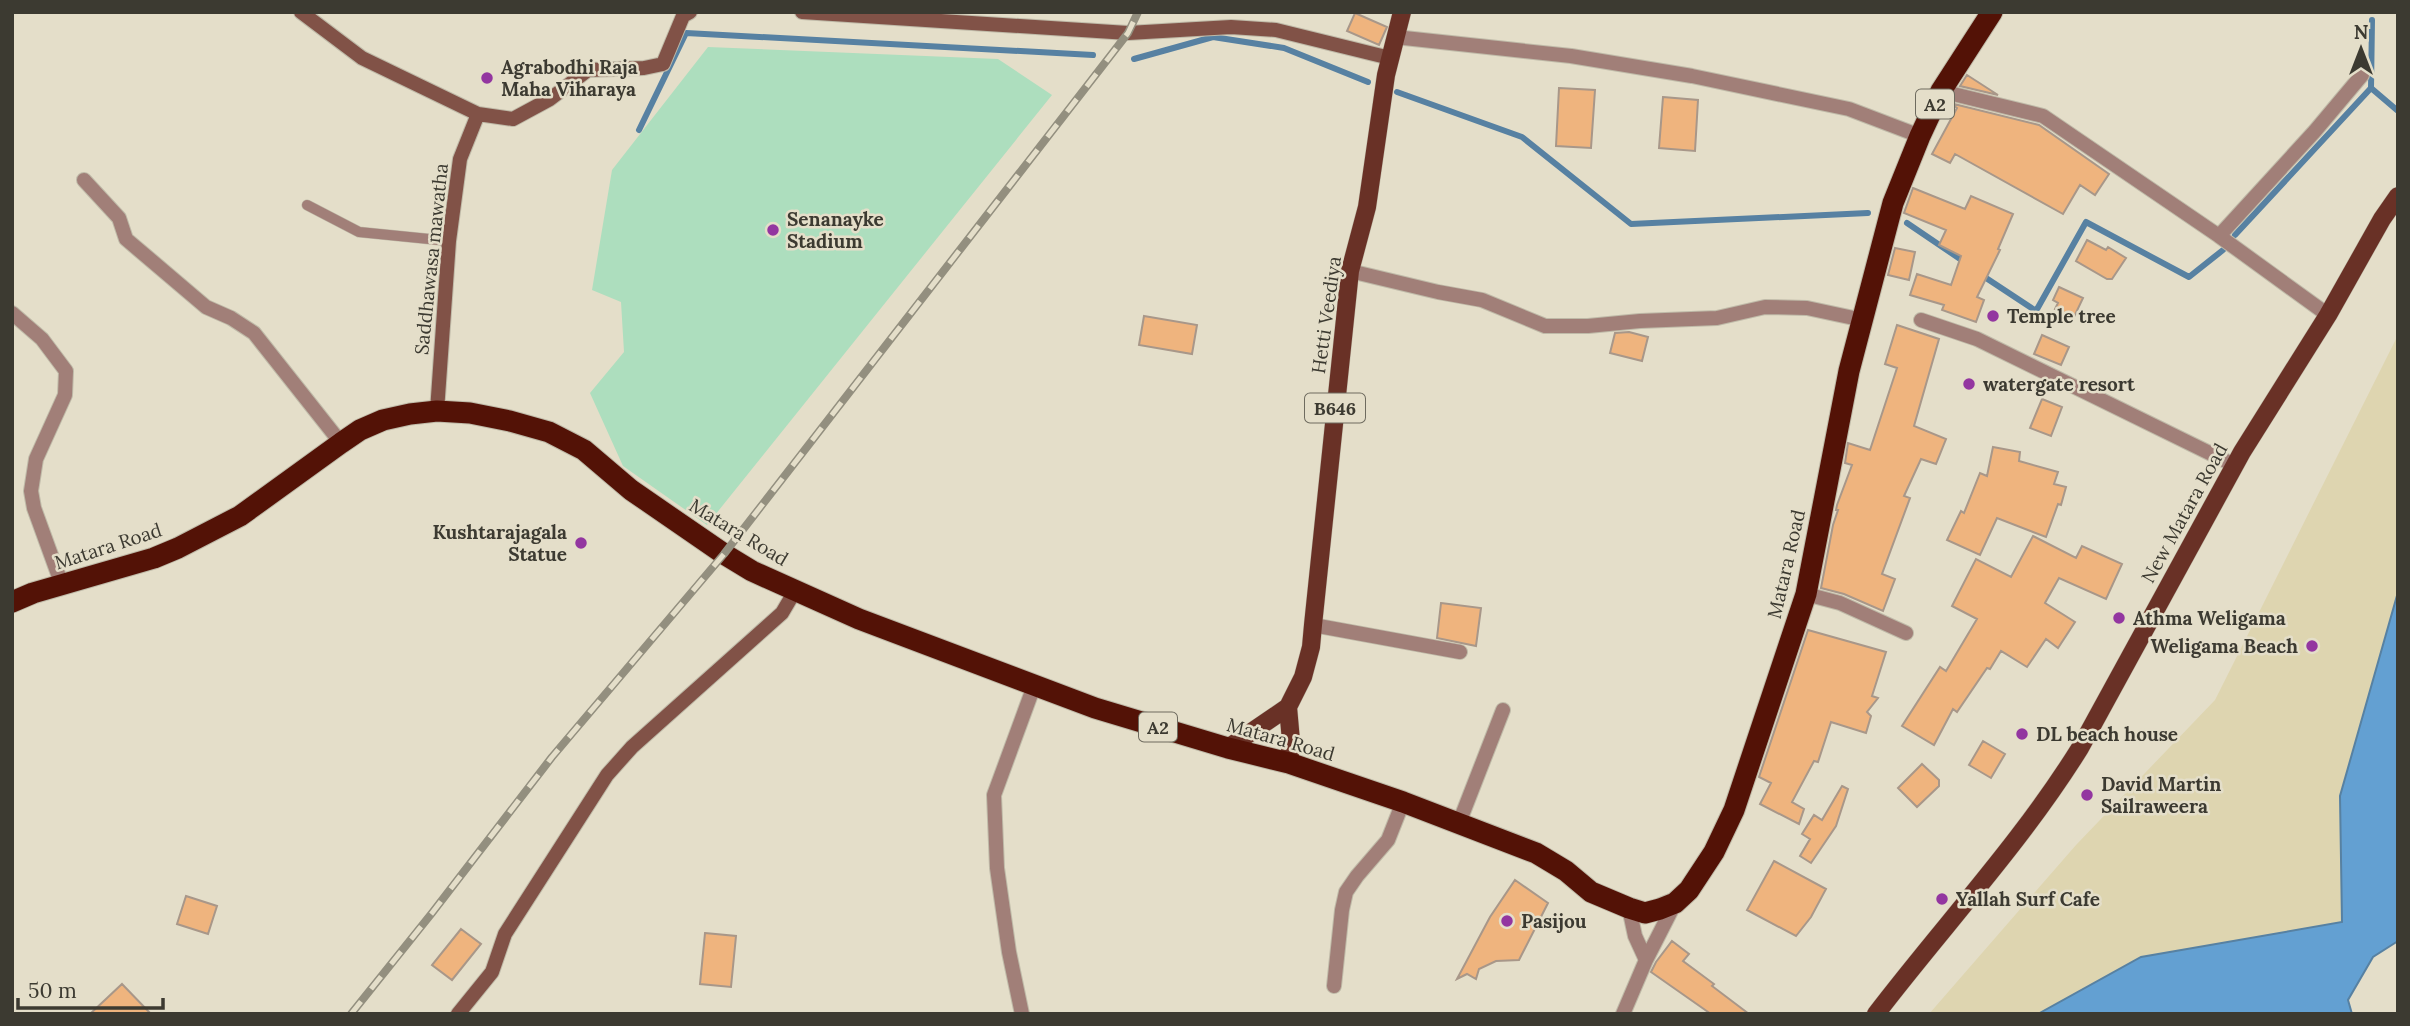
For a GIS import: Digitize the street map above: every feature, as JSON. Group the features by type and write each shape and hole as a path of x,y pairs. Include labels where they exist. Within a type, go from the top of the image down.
{"highway":[{"name":"Matara Road","path":"12,602 178,548 240,516 360,430 383,420 437,411 484,416 549,432 583,450 631,490 724,554 795,591 883,628 1095,708 1228,748 1290,763 1460,823 1536,853 1566,871 1591,892 1645,913 1675,903 1689,890 1702,872 1734,810 1806,594 1839,418 1893,203 1941,91 1992,12"}],"main road":[{"name":"Hetti Veediya","path":"1228,748 1288,707 1303,677 1311,647 1350,271 1367,207 1380,107 1402,12"},
{"name":"New Matara Road","path":"1876,1014 2053,791 2080,748 2234,465 2398,196"},
{"path":"1288,707 1290,763"}],"street":[{"path":"301,12 362,58 478,114 513,119 550,99 588,70 644,68 663,64 683,16 690,12"},
{"path":"802,12 1128,33 1231,27 1276,30 1388,67"},
{"path":"1395,37 1572,56 1692,76 1849,109 1920,136"},
{"path":"2219,236 2362,75"},
{"path":"1941,91 2043,116 2328,314"},
{"name":"Saddhawasa mawatha","path":"437,411 449,241 460,159 478,114"},
{"path":"84,180 119,218 126,239 206,307 232,318 254,333 341,443"},
{"path":"1350,271 1482,300 1545,326 1717,318 1765,307 1807,308 1863,320"},
{"path":"12,313 42,338 66,371 65,395 36,459 30,491 62,585"},
{"path":"1921,320 1977,339 2234,465"},
{"path":"458,1014 492,972 505,934 607,775 632,747 782,613 795,591"},
{"path":"1806,594 1840,603 1906,633"},
{"path":"1314,625 1460,652"},
{"path":"1022,1014 1009,952 997,868 994,795 1034,686"},
{"path":"1460,823 1503,710"},
{"path":"1334,986 1346,892 1388,840 1404,802"},
{"path":"1623,1014 1675,903"},
{"path":"1629,908 1635,936 1646,960"}],"lane":[{"path":"307,205 359,232 449,241"}],"green space":[{"name":"Senanayke Stadium","path":"708,47 998,59 1052,95 707,525 623,466 590,393 624,352 621,302 592,290 612,170"}],"sand":[{"name":"Weligama Beach","path":"2398,335 2398,592 2340,796 2342,922 2141,957 2038,1014 1929,1014 2076,845 2215,700"}],"water":[{"path":"2398,592 2398,941 2373,957 2348,1000 2352,1014 2038,1014 2141,957 2342,922 2340,796"}],"building":[{"path":"1355,13 1387,27 1379,45 1347,31"},
{"path":"1967,75 1998,95 1960,86"},
{"path":"1559,88 1595,90 1591,148 1556,146"},
{"path":"1663,97 1698,100 1695,151 1659,148"},
{"path":"1950,103 2039,125 2109,174 2095,195 2080,185 2063,214 1955,154 1950,163 1932,154 1957,108"},
{"path":"1913,188 1965,209 1971,196 2013,214 1998,249 2000,250 1977,297 1984,300 1976,322 1942,310 1944,305 1910,295 1917,274 1951,285 1961,256 1939,245 1946,230 1904,213"},
{"path":"2087,240 2106,250 2108,247 2126,258 2112,279 2107,279 2076,261"},
{"path":"1895,248 1915,252 1909,280 1888,275"},
{"path":"2059,287 2083,298 2074,317 2055,309 2058,303 2053,300"},
{"path":"1144,316 1197,325 1192,354 1139,345"},
{"path":"1897,325 1939,339 1914,426 1946,439 1936,464 1921,459 1904,496 1910,498 1882,574 1895,579 1883,611 1844,594 1821,588 1837,505 1852,465 1845,463 1848,443 1870,450 1897,368 1885,364"},
{"path":"1629,332 1648,337 1642,361 1610,353 1615,333"},
{"path":"2042,335 2069,347 2061,365 2034,354"},
{"path":"2042,399 2062,407 2051,436 2030,428"},
{"path":"1993,447 2020,452 2019,461 2058,472 2054,484 2066,487 2046,537 1997,518 1980,555 1947,540 1961,511 1964,513 1980,473 1987,476"},
{"path":"2033,536 2076,558 2082,546 2122,564 2106,599 2059,578 2045,603 2075,622 2058,648 2046,639 2027,667 2001,651 1957,712 1953,709 1934,745 1902,726 1940,667 1946,671 1977,619 1952,606 1976,559 2011,577"},
{"path":"1441,603 1481,608 1476,646 1437,638"},
{"path":"1808,630 1886,652 1872,696 1878,698 1867,712 1871,716 1866,733 1831,722 1818,762 1814,761 1792,802 1804,809 1799,824 1760,804 1771,783 1759,777"},
{"path":"1983,741 2005,754 1991,778 1969,765"},
{"path":"1922,764 1939,780 1939,786 1917,807 1898,788"},
{"path":"1842,786 1848,789 1836,826 1811,863 1800,856 1810,839 1802,834 1814,815 1822,820"},
{"path":"1774,861 1826,889 1811,917 1796,936 1747,910"},
{"path":"1515,880 1548,903 1519,960 1496,961 1479,969 1476,979 1467,974 1457,979 1490,917"},
{"path":"186,896 217,906 208,934 177,924"},
{"path":"461,929 481,944 452,980 432,965"},
{"path":"705,933 736,936 731,987 700,984"},
{"path":"1672,941 1689,954 1683,961 1749,1014 1711,1014 1651,972"},
{"path":"122,984 151,1014 90,1014"}],"waterway":[{"path":"2371,88 2372,20"},
{"path":"639,130 686,33 1093,55"},
{"path":"1134,59 1213,37 1284,48 1368,82"},
{"path":"2235,235 2371,88 2398,111"},
{"path":"1397,92 1522,137 1631,224 1868,213"},
{"path":"1980,274 2036,311 2086,222 2189,277 2223,250"},
{"path":"1907,223 1966,263"}],"railway":[{"path":"351,1014 552,757 724,554 1128,33 1138,12"}],"place":[{"name":"Agrabodhi Raja Maha Viharaya","path":"487,78"},
{"name":"Senanayke Stadium","path":"773,230"},
{"name":"Temple tree","path":"1993,316"},
{"name":"watergate resort","path":"1969,384"},
{"name":"Kushtarajagala Statue","path":"581,543"},
{"name":"Athma Weligama","path":"2119,618"},
{"name":"Weligama Beach","path":"2312,646"},
{"name":"DL beach house","path":"2022,734"},
{"name":"David Martin Sailraweera","path":"2087,795"},
{"name":"Yallah Surf Cafe","path":"1942,899"},
{"name":"Pasijou","path":"1507,921"}]}
